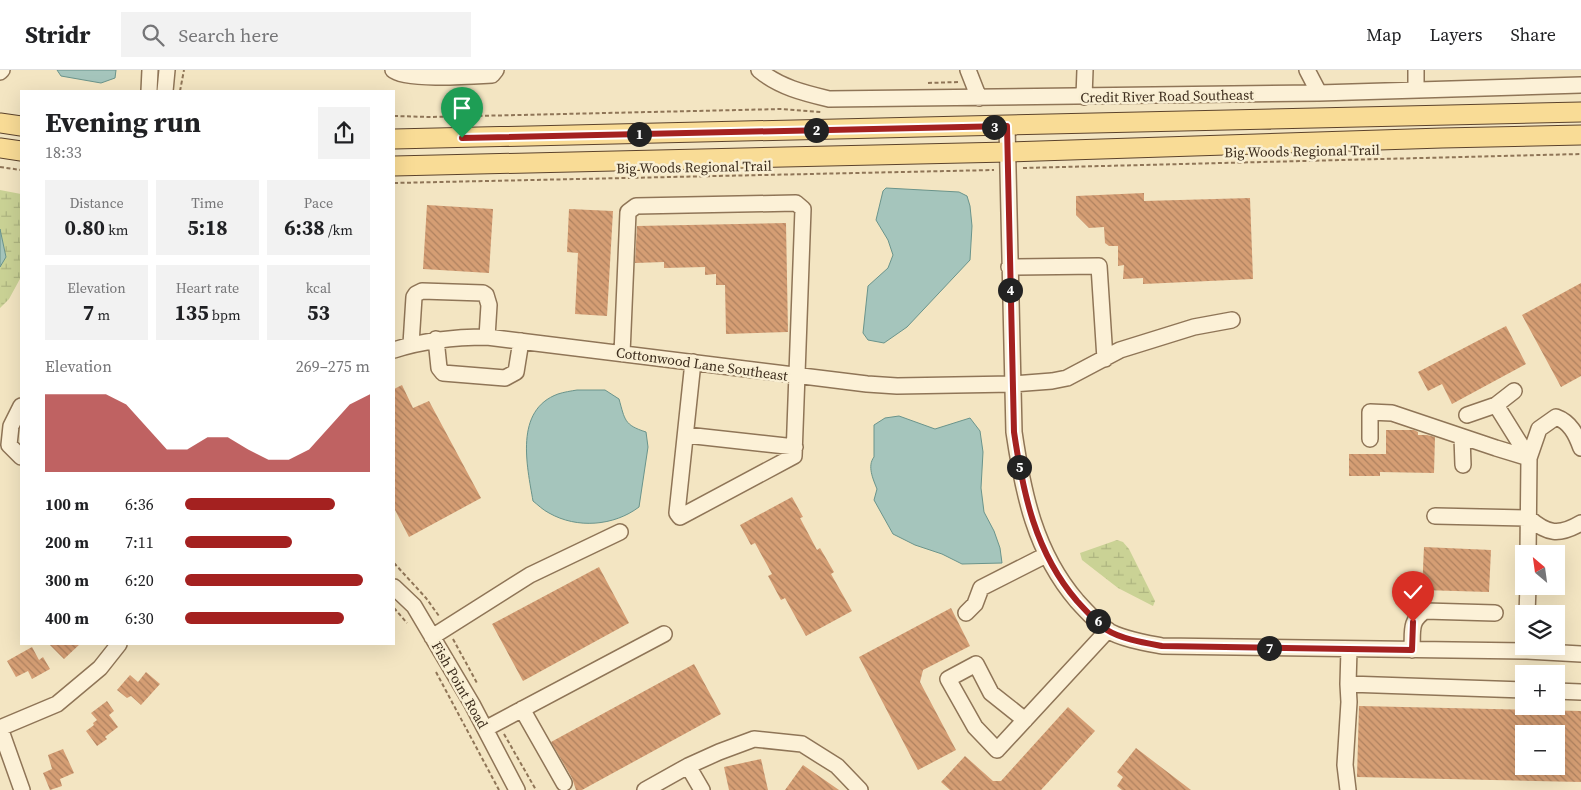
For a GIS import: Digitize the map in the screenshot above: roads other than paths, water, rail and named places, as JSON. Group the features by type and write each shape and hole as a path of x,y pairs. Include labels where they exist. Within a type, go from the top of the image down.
{"main road":[{"path":"395,140 1581,112"},
{"path":"0,123 20,126"},
{"path":"395,166 1008,152 1581,135"},
{"path":"0,148 20,152"}],"street":[{"path":"148,90 150,70"},
{"path":"165,90 167,70"},
{"path":"393,70 397,74 478,76 492,75 496,70"},
{"name":"Credit River Road Southeast","path":"759,70 767,77 797,91 829,99 1319,93 1581,85"},
{"path":"1084,97 1085,70"},
{"path":"1307,70 1319,93"},
{"path":"1416,70 1416,90"},
{"path":"970,76 979,98"},
{"path":"1007,126 1012,384 1014,432 1020,469 1036,533 1046,555 1065,587 1088,613 1108,630 1139,641 1162,646 1412,650 1515,649"},
{"path":"622,354 628,212 636,206 796,203 803,209 794,456 680,517 677,513 694,362"},
{"path":"1010,267 1099,266 1105,359"},
{"path":"411,344 414,297 422,291 483,293 486,295 489,306 487,337"},
{"name":"Cottonwood Lane Southeast","path":"395,350 436,339 487,337 694,362 798,377 897,386 1012,384 1068,378 1120,350 1194,327 1232,320"},
{"path":"436,339 439,368 443,373 505,378 516,372 521,341"},
{"path":"1467,415 1496,405 1514,391"},
{"path":"1496,405 1529,458"},
{"path":"20,408 11,426 9,445 20,456"},
{"path":"1370,439 1370,412 1392,413 1529,458"},
{"path":"1528,545 1529,458 1539,429 1556,417 1562,419 1574,431 1581,448"},
{"path":"686,435 795,447"},
{"path":"1462,437 1463,465"},
{"path":"1435,516 1528,518 1539,527 1551,533 1574,528 1581,523"},
{"path":"432,636 530,575 620,532"},
{"path":"966,613 975,604 981,588 1046,555"},
{"name":"Fish Point Road","path":"395,588 414,606 485,728 517,790"},
{"path":"1412,650 1413,622 1416,617 1425,611 1495,612"},
{"path":"1025,720 991,693 976,664 948,679 975,726 996,750 1025,720 1108,630"},
{"path":"485,728 664,634"},
{"path":"22,790 0,728 57,704 100,668 118,645"},
{"path":"1348,790 1344,765 1349,702 1349,649"},
{"path":"1565,653 1581,654"},
{"path":"1348,684 1515,690"},
{"path":"1565,691 1581,692"},
{"path":"522,708 564,783"},
{"path":"645,790 688,766 754,739 802,744 837,766 860,790"},
{"path":"688,766 702,790"}],"water":[{"path":"57,70 116,70 115,78 101,83 61,76"},
{"path":"886,188 959,192 967,196 972,226 970,260 907,327 884,343 868,340 863,333 868,286 888,268 893,255 888,240 876,220 883,191"},
{"path":"0,229 6,257 0,267"},
{"path":"577,390 605,390 619,399 626,421 633,427 646,432 648,447 639,507 618,518 595,523 571,521 549,513 533,501 527,456 529,426 535,413 544,402 558,394"},
{"path":"899,416 935,429 970,418 980,431 983,452 981,488 984,512 1000,548 1002,563 962,564 893,534 874,500 877,489 871,473 871,464 874,457 874,425 885,418"}]}
